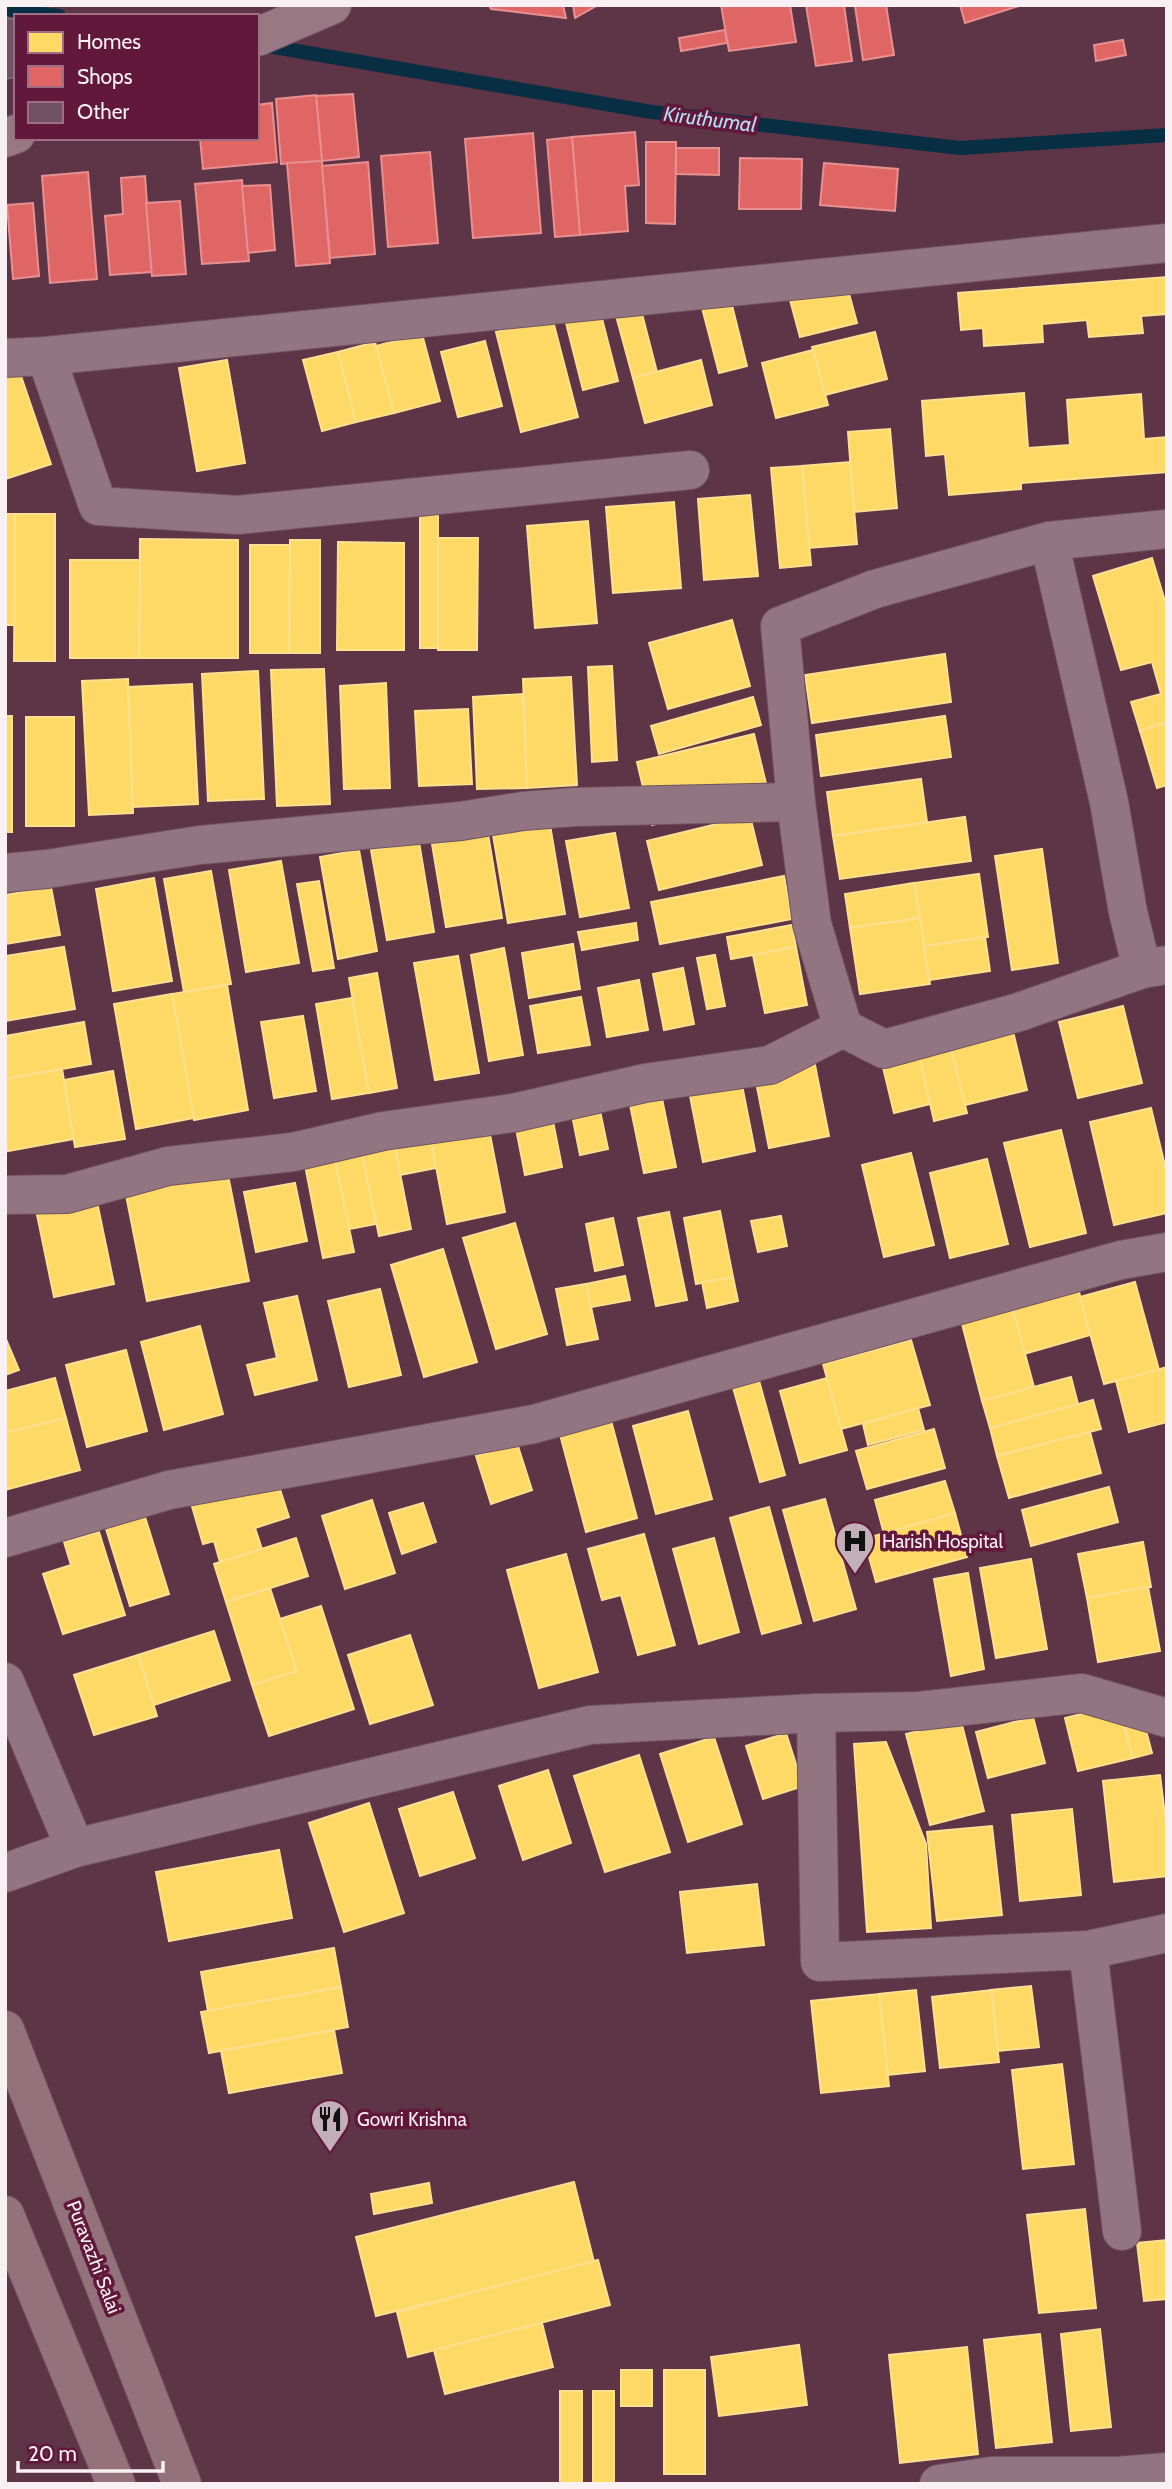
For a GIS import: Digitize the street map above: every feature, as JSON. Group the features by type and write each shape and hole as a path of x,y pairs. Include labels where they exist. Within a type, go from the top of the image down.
{"main road":[{"path":"259,36 332,5"},
{"name":"Puravazhi Salai","path":"5,2030 183,2484"},
{"path":"5,2215 116,2484"}],"street":[{"path":"5,358 1167,243"},
{"path":"46,356 98,506 239,515 690,470"},
{"path":"1049,541 1110,802 1128,912 1154,967 1019,1012 884,1049 843,1028 813,924 796,802 780,626 875,589 1049,541 1167,530"},
{"path":"5,873 200,845 461,821 523,811 575,807 796,802"},
{"path":"5,1195 67,1194 168,1166 293,1152 383,1131 513,1113 645,1083 770,1065 843,1028"},
{"path":"5,1538 169,1490 534,1424 1108,1263 1167,1252"},
{"path":"5,1682 75,1848"},
{"path":"5,1873 75,1848 590,1726 816,1713 919,1711 1082,1693 1167,1718"},
{"path":"816,1713 820,1962 1088,1950 1167,1933"},
{"path":"1088,1950 1122,2231"},
{"path":"939,2484 991,2476 1117,2476 1167,2472"}],"building: Homes":[{"path":"1167,277 1167,314 1141,316 1143,333 1089,337 1087,320 1042,324 1043,342 984,346 983,328 961,330 958,293"},
{"path":"847,286 857,323 800,337 790,300"},
{"path":"730,297 747,366 719,373 701,304"},
{"path":"598,303 618,381 583,390 563,311"},
{"path":"640,306 657,372 633,378 615,312"},
{"path":"552,317 578,417 521,432 496,332"},
{"path":"875,332 887,379 825,395 812,347"},
{"path":"422,334 440,401 394,413 376,346"},
{"path":"485,341 502,406 458,417 441,352"},
{"path":"375,342 394,413 356,422 338,352"},
{"path":"813,350 828,405 776,418 762,363"},
{"path":"338,352 356,422 322,431 303,360"},
{"path":"227,360 245,463 197,471 179,368"},
{"path":"701,360 712,405 645,423 633,378"},
{"path":"20,373 51,464 5,479 5,378"},
{"path":"1024,393 1028,448 1070,445 1067,400 1141,394 1144,439 1167,437 1167,472 1021,483 1021,489 949,495 945,454 926,456 922,401"},
{"path":"890,429 897,508 854,512 848,432"},
{"path":"850,462 857,544 809,548 802,466"},
{"path":"802,466 811,565 780,568 771,468"},
{"path":"750,495 758,576 704,580 698,499"},
{"path":"674,502 681,588 613,593 606,507"},
{"path":"5,514 15,514 14,625 5,625"},
{"path":"15,514 55,514 55,661 14,661"},
{"path":"420,515 438,515 438,648 420,648"},
{"path":"588,521 597,623 535,628 527,526"},
{"path":"438,538 478,538 477,650 438,650"},
{"path":"140,539 238,540 238,658 139,658"},
{"path":"290,540 320,540 320,653 289,653"},
{"path":"338,542 404,543 404,650 337,650"},
{"path":"250,545 290,545 289,653 250,653"},
{"path":"1152,558 1167,608 1167,722 1140,731 1131,702 1161,694 1152,662 1121,670 1093,576"},
{"path":"70,560 140,560 139,658 70,658"},
{"path":"732,620 750,686 668,709 649,643"},
{"path":"945,654 951,702 812,723 805,675"},
{"path":"612,666 617,760 592,762 588,667"},
{"path":"324,669 330,804 277,806 271,670"},
{"path":"258,671 264,799 208,801 202,674"},
{"path":"571,677 577,785 527,788 523,679"},
{"path":"128,679 133,813 89,815 82,681"},
{"path":"386,683 390,788 344,789 340,686"},
{"path":"192,684 198,804 133,807 128,687"},
{"path":"523,694 527,788 477,789 473,697"},
{"path":"753,697 761,725 659,754 651,726"},
{"path":"468,709 472,784 419,786 415,711"},
{"path":"5,716 12,716 12,832 5,832"},
{"path":"945,716 951,757 821,776 816,735"},
{"path":"26,717 74,717 74,826 26,826"},
{"path":"1167,722 1167,785 1157,788 1140,731"},
{"path":"754,734 769,796 652,825 637,762"},
{"path":"921,779 927,822 833,836 827,792"},
{"path":"750,816 762,865 659,890 647,841"},
{"path":"965,817 971,861 840,879 833,836"},
{"path":"550,825 565,914 508,923 493,835"},
{"path":"615,833 629,908 580,917 566,841"},
{"path":"488,834 502,918 446,927 432,844"},
{"path":"419,842 434,932 387,940 371,850"},
{"path":"1042,849 1058,963 1012,970 995,856"},
{"path":"359,850 377,951 338,959 320,857"},
{"path":"281,861 299,963 246,972 229,870"},
{"path":"211,871 231,984 184,992 164,879"},
{"path":"979,874 988,937 924,946 914,883"},
{"path":"784,876 792,919 660,944 651,902"},
{"path":"154,878 172,981 113,991 96,889"},
{"path":"319,881 334,968 313,971 297,884"},
{"path":"914,883 920,918 850,928 845,894"},
{"path":"51,887 60,935 5,944 5,895"},
{"path":"920,918 930,984 860,994 850,928"},
{"path":"636,923 638,940 582,950 578,932"},
{"path":"792,925 796,947 731,959 727,937"},
{"path":"985,937 990,971 929,980 924,946"},
{"path":"573,944 580,989 529,998 522,953"},
{"path":"64,947 75,1009 5,1021 5,956"},
{"path":"796,947 807,1005 765,1013 753,955"},
{"path":"504,948 523,1055 489,1061 471,955"},
{"path":"715,955 725,1006 707,1009 697,958"},
{"path":"458,956 479,1073 435,1080 414,963"},
{"path":"683,968 694,1024 664,1030 653,974"},
{"path":"377,973 397,1088 369,1093 349,978"},
{"path":"639,980 648,1030 607,1037 598,988"},
{"path":"227,985 248,1110 194,1120 172,994"},
{"path":"172,994 194,1118 136,1129 114,1004"},
{"path":"581,997 590,1045 538,1053 530,1006"},
{"path":"352,998 369,1093 332,1099 316,1004"},
{"path":"1123,1006 1142,1083 1078,1098 1059,1022"},
{"path":"303,1016 316,1091 274,1098 261,1022"},
{"path":"84,1022 91,1064 5,1079 5,1036"},
{"path":"1012,1027 1027,1090 965,1105 949,1042"},
{"path":"949,1042 967,1113 934,1121 918,1050"},
{"path":"918,1050 930,1104 894,1113 881,1059"},
{"path":"815,1065 829,1136 769,1148 755,1077"},
{"path":"62,1069 74,1139 8,1151 5,1137 5,1079"},
{"path":"113,1071 125,1139 75,1147 64,1080"},
{"path":"740,1075 755,1151 703,1162 688,1086"},
{"path":"660,1089 676,1167 644,1173 628,1095"},
{"path":"550,1106 562,1167 525,1175 513,1113"},
{"path":"599,1106 608,1149 580,1155 571,1110"},
{"path":"1151,1108 1167,1174 1167,1213 1114,1225 1090,1122"},
{"path":"488,1124 505,1212 447,1224 430,1135"},
{"path":"1061,1130 1086,1233 1030,1247 1004,1143"},
{"path":"430,1135 436,1168 400,1175 394,1143"},
{"path":"394,1143 411,1229 379,1236 361,1149"},
{"path":"361,1149 376,1224 349,1229 334,1155"},
{"path":"911,1153 934,1245 884,1257 862,1165"},
{"path":"334,1155 354,1252 323,1258 304,1160"},
{"path":"987,1159 1008,1244 950,1258 930,1173"},
{"path":"227,1170 249,1281 147,1301 125,1190"},
{"path":"295,1183 307,1241 256,1252 244,1192"},
{"path":"95,1192 114,1284 54,1297 35,1205"},
{"path":"720,1211 733,1277 696,1284 684,1218"},
{"path":"669,1212 687,1300 656,1306 638,1218"},
{"path":"781,1216 787,1246 758,1252 751,1221"},
{"path":"613,1218 623,1265 595,1271 586,1224"},
{"path":"515,1223 547,1334 496,1349 463,1238"},
{"path":"443,1249 477,1362 424,1377 391,1265"},
{"path":"625,1276 630,1300 591,1307 586,1284"},
{"path":"733,1277 738,1301 707,1308 702,1282"},
{"path":"1135,1282 1159,1370 1104,1384 1080,1297"},
{"path":"586,1284 598,1339 567,1345 556,1289"},
{"path":"1078,1288 1090,1335 1024,1354 1012,1306"},
{"path":"380,1289 401,1375 349,1387 328,1301"},
{"path":"297,1296 317,1380 255,1395 247,1365 277,1358 264,1303"},
{"path":"1012,1306 1034,1387 982,1401 961,1320"},
{"path":"200,1326 223,1414 164,1430 141,1342"},
{"path":"5,1337 19,1370 5,1375"},
{"path":"911,1340 930,1405 841,1429 823,1364"},
{"path":"126,1350 147,1431 87,1447 66,1365"},
{"path":"1167,1367 1167,1422 1129,1432 1116,1381"},
{"path":"758,1377 785,1475 760,1482 732,1384"},
{"path":"1071,1377 1078,1404 990,1428 982,1401"},
{"path":"55,1378 66,1418 5,1433 5,1391"},
{"path":"827,1378 847,1450 800,1463 780,1391"},
{"path":"1093,1400 1101,1429 997,1456 990,1428"},
{"path":"918,1408 924,1430 868,1445 863,1424"},
{"path":"688,1411 712,1499 656,1514 633,1426"},
{"path":"609,1413 637,1518 586,1532 558,1427"},
{"path":"66,1418 80,1470 5,1490 5,1433"},
{"path":"934,1429 945,1468 867,1489 856,1451"},
{"path":"1090,1432 1101,1473 1009,1498 997,1456"},
{"path":"517,1443 532,1490 491,1504 476,1456"},
{"path":"276,1477 289,1517 255,1528 262,1549 220,1562 214,1541 203,1544 191,1503"},
{"path":"945,1481 955,1513 884,1534 875,1500"},
{"path":"1109,1487 1118,1522 1031,1546 1022,1510"},
{"path":"825,1499 856,1609 814,1621 783,1510"},
{"path":"372,1500 395,1573 345,1589 322,1516"},
{"path":"423,1503 436,1542 402,1554 389,1513"},
{"path":"141,1504 169,1594 130,1606 102,1516"},
{"path":"769,1507 801,1623 762,1634 730,1518"},
{"path":"955,1513 967,1557 876,1582 864,1539"},
{"path":"99,1532 125,1615 63,1634 43,1574 71,1565 64,1542"},
{"path":"644,1534 675,1645 638,1655 621,1595 602,1600 588,1549"},
{"path":"296,1538 308,1576 226,1602 214,1564"},
{"path":"714,1538 739,1632 699,1644 673,1549"},
{"path":"1143,1542 1151,1587 1087,1598 1078,1554"},
{"path":"566,1554 598,1672 539,1688 507,1570"},
{"path":"1031,1559 1047,1649 996,1658 980,1568"},
{"path":"968,1573 984,1669 951,1676 934,1579"},
{"path":"1148,1587 1160,1651 1098,1662 1087,1598"},
{"path":"270,1588 297,1671 252,1685 226,1602"},
{"path":"321,1606 354,1709 269,1736 252,1685 297,1671 280,1619"},
{"path":"214,1631 230,1680 154,1705 138,1655"},
{"path":"410,1635 433,1705 370,1724 348,1655"},
{"path":"138,1655 157,1716 94,1735 74,1675"},
{"path":"1118,1705 1133,1758 1078,1771 1065,1718"},
{"path":"1033,1717 1045,1763 988,1778 976,1732"},
{"path":"961,1721 984,1811 930,1825 906,1734"},
{"path":"1144,1723 1152,1753 1133,1758 1125,1728"},
{"path":"786,1733 803,1786 763,1799 746,1746"},
{"path":"714,1737 742,1824 688,1842 660,1754"},
{"path":"886,1742 926,1844 931,1928 867,1932 854,1744"},
{"path":"639,1755 670,1852 605,1872 574,1776"},
{"path":"548,1770 571,1843 523,1860 499,1786"},
{"path":"1160,1775 1167,1832 1167,1876 1114,1882 1103,1781"},
{"path":"453,1792 475,1858 420,1876 399,1809"},
{"path":"369,1803 404,1913 344,1932 309,1823"},
{"path":"1072,1809 1081,1895 1020,1901 1012,1815"},
{"path":"992,1826 1002,1915 937,1921 927,1832"},
{"path":"279,1850 292,1918 169,1941 156,1872"},
{"path":"757,1884 764,1945 687,1953 680,1892"},
{"path":"334,1948 341,1987 208,2011 201,1972"},
{"path":"1031,1986 1039,2047 998,2051 991,1990"},
{"path":"341,1987 348,2027 209,2053 201,2012"},
{"path":"916,1990 925,2071 888,2075 879,1994"},
{"path":"991,1990 999,2062 940,2068 932,1997"},
{"path":"879,1994 889,2086 821,2093 811,2001"},
{"path":"334,2030 342,2073 229,2093 221,2051"},
{"path":"1062,2064 1074,2164 1023,2169 1012,2070"},
{"path":"574,2182 594,2262 376,2316 356,2237"},
{"path":"429,2183 432,2203 374,2214 371,2194"},
{"path":"1085,2209 1096,2308 1039,2313 1027,2215"},
{"path":"1167,2240 1167,2299 1144,2301 1137,2243"},
{"path":"598,2260 610,2305 408,2357 397,2312"},
{"path":"542,2323 553,2367 445,2394 434,2350"},
{"path":"1100,2329 1111,2427 1071,2431 1061,2334"},
{"path":"1040,2334 1052,2442 996,2448 984,2340"},
{"path":"799,2345 807,2405 719,2416 711,2357"},
{"path":"967,2347 978,2454 900,2463 889,2355"},
{"path":"621,2370 652,2370 652,2406 621,2406"},
{"path":"664,2370 705,2370 705,2474 664,2474"},
{"path":"560,2391 582,2391 582,2484 560,2484"},
{"path":"593,2391 614,2391 614,2484 593,2484"}],"building: Shops":[{"path":"489,5 563,5 566,18 491,9"},
{"path":"573,5 598,5 575,18"},
{"path":"721,5 790,5 796,42 729,51"},
{"path":"806,5 844,5 852,61 816,66"},
{"path":"886,5 894,55 863,60 855,6"},
{"path":"960,5 1022,5 965,23"},
{"path":"725,30 727,43 681,51 679,38"},
{"path":"1123,40 1126,55 1096,61 1094,45"},
{"path":"353,94 359,157 322,161 316,96"},
{"path":"316,95 322,161 281,164 276,99"},
{"path":"272,103 277,162 203,169 200,140 259,140 259,105"},
{"path":"635,132 639,185 625,186 628,231 580,235 572,137"},
{"path":"533,133 541,233 473,238 465,139"},
{"path":"572,137 580,235 555,237 547,140"},
{"path":"646,142 676,142 675,224 646,223"},
{"path":"676,148 719,148 719,175 676,174"},
{"path":"430,152 438,243 388,247 381,156"},
{"path":"740,158 802,159 801,209 739,209"},
{"path":"322,161 330,263 296,266 287,163"},
{"path":"368,162 375,254 330,258 322,166"},
{"path":"824,163 898,169 895,211 820,205"},
{"path":"88,172 97,279 50,283 42,176"},
{"path":"145,176 152,272 110,275 105,216 123,214 121,178"},
{"path":"242,180 249,261 202,264 195,184"},
{"path":"270,185 275,250 248,253 242,186"},
{"path":"180,201 186,274 152,276 146,203"},
{"path":"33,203 39,276 13,279 7,205"}],"building: Other":[{"path":"5,17 14,19 14,77 5,79"}],"waterway":[{"name":"Kiruthumal","path":"5,9 44,14"},
{"name":"Kiruthumal","path":"262,45 652,112 960,148 1167,135"}],"place":[{"name":"Harish Hospital","path":"855,1575"},
{"name":"Gowri Krishna","path":"330,2153"}]}
